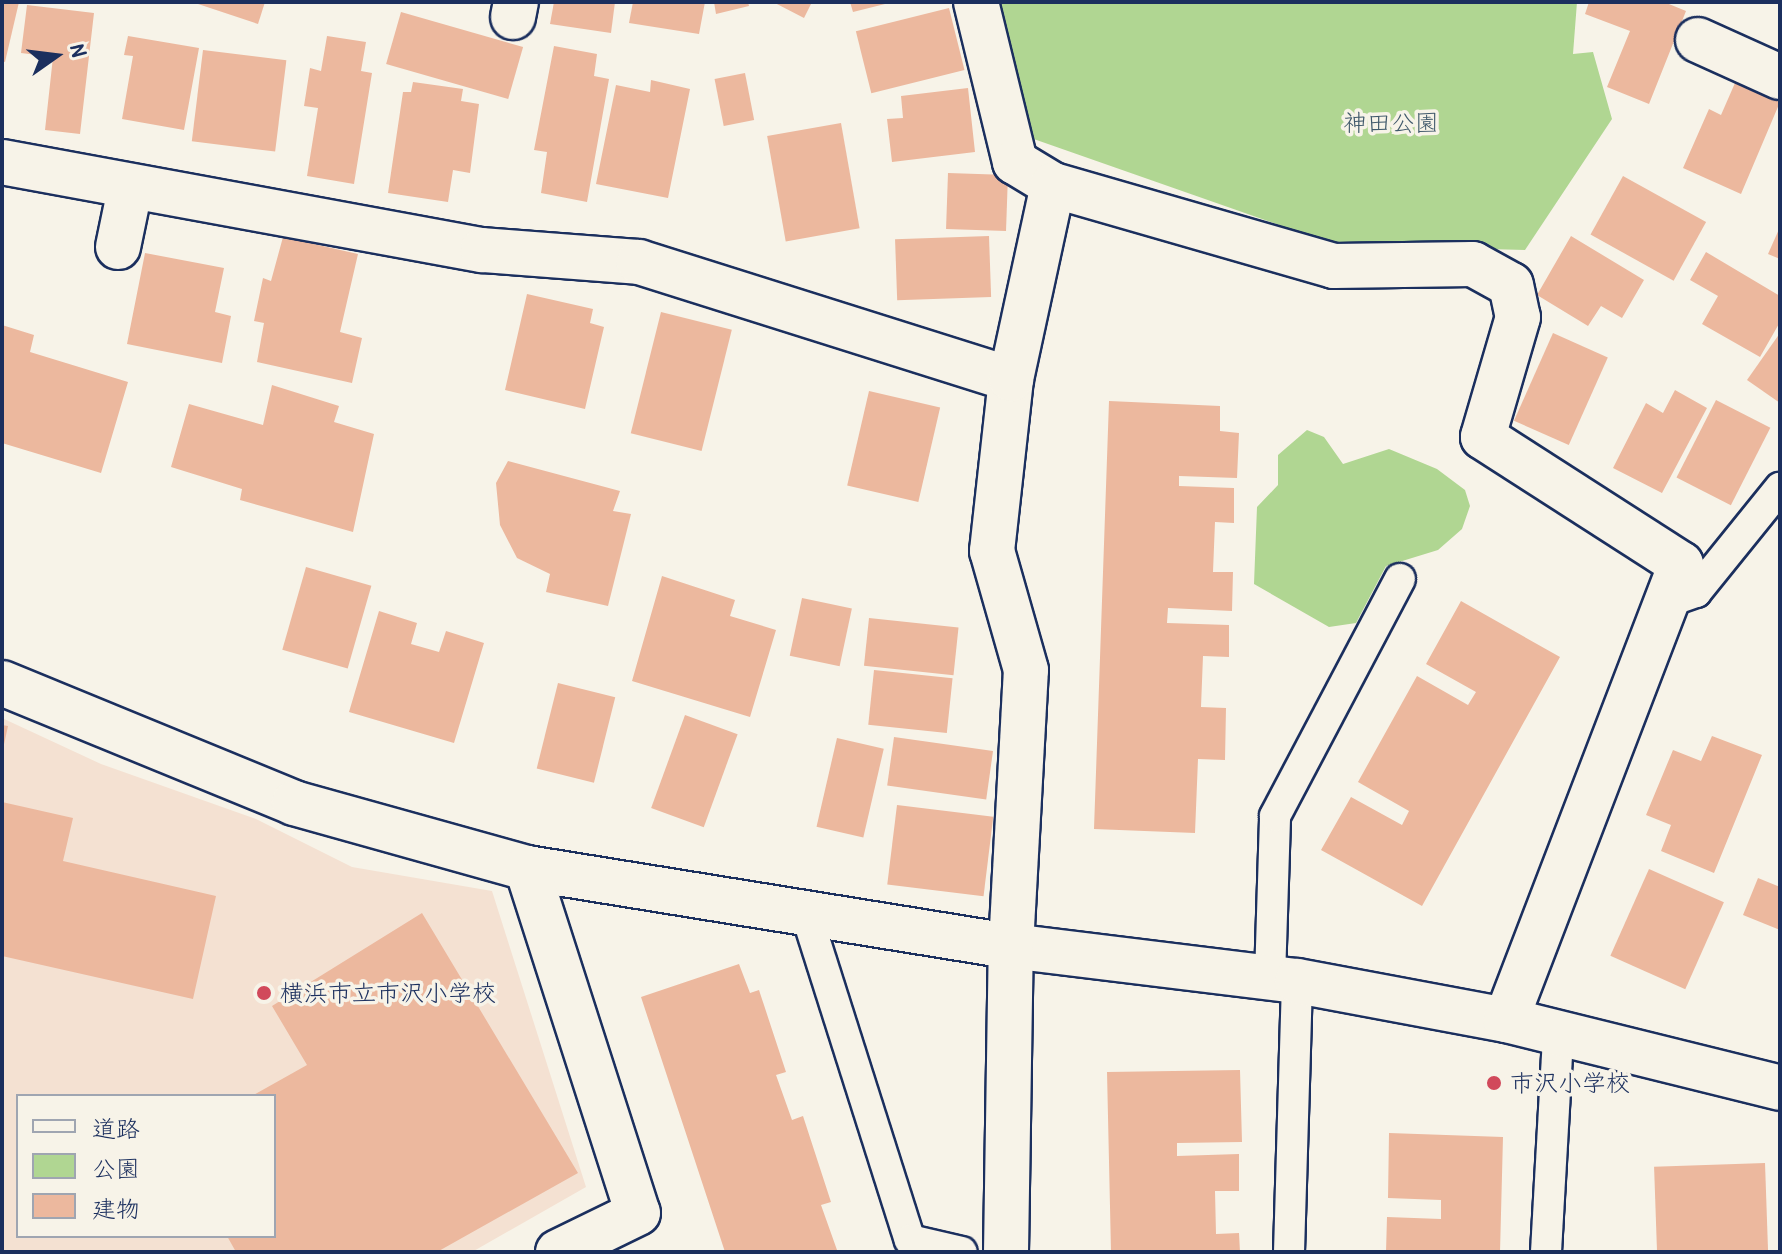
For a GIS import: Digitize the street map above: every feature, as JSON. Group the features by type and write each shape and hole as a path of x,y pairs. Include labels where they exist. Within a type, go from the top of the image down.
{"street":[{"path":"976,2 1015,162 1053,185 1334,266 1473,264 1511,285 1518,317 1483,437 1681,564 1506,1020"},
{"path":"1698,40 1780,77"},
{"path":"2,162 130,189 483,250 639,262 1011,379"},
{"path":"1006,1252 1011,946 1026,670 992,551 1011,379 1053,185"},
{"path":"118,247 130,189"},
{"path":"2,683 294,803 527,868 1011,946 1284,979 1506,1020 1780,1088"},
{"path":"527,868 638,1213 558,1252"}],"lane":[{"path":"1667,602 1696,592 1780,488"},
{"path":"1289,1252 1284,979 1275,816 1400,579"},
{"path":"806,913 910,1240 962,1252"},
{"path":"1546,1252 1558,1035"}],"shaded area":[{"name":"横浜市立市沢小学校","path":"2,718 101,764 256,819 352,867 492,891 586,1187 472,1252 2,1252"}],"green space":[{"name":"神田公園","path":"992,2 1577,2 1573,54 1593,52 1612,119 1525,250 1336,245 1028,137"},
{"path":"1307,430 1324,437 1343,464 1389,449 1437,469 1465,490 1470,506 1462,529 1438,550 1386,566 1356,623 1329,627 1254,584 1257,507 1278,485 1278,455"}],"building":[{"path":"2,2 19,2 5,62 2,61"},
{"path":"192,2 265,2 258,24"},
{"path":"554,2 615,2 611,33 550,24"},
{"path":"633,2 705,2 699,34 629,23"},
{"path":"714,2 748,2 749,6 716,14"},
{"path":"773,2 812,2 804,18"},
{"path":"850,2 888,2 889,3 853,12"},
{"path":"1589,2 1664,2 1686,11 1649,104 1607,87 1630,31 1585,14"},
{"path":"27,5 94,13 80,134 45,130 53,57 21,53"},
{"path":"949,8 964,70 871,93 856,31"},
{"path":"401,12 523,47 508,99 386,64"},
{"path":"128,36 199,48 184,130 122,119 133,56 124,55"},
{"path":"327,36 366,42 361,71 372,73 354,184 307,176 318,108 304,106 310,68 321,71"},
{"path":"554,46 597,54 594,76 609,79 587,202 541,193 547,152 534,150"},
{"path":"203,50 286,60 275,152 192,141"},
{"path":"745,73 754,120 724,126 715,79"},
{"path":"651,80 690,89 668,198 596,184 616,85 650,92"},
{"path":"413,82 463,89 461,101 479,104 470,173 453,170 448,202 388,193 403,92 411,92"},
{"path":"1735,83 1780,102 1741,194 1683,168 1709,109 1721,115"},
{"path":"968,88 975,152 892,162 887,119 903,118 901,96"},
{"path":"841,123 860,228 786,241 767,136"},
{"path":"948,173 1008,175 1006,231 946,229"},
{"path":"1623,176 1706,222 1674,281 1591,235"},
{"path":"1780,227 1780,259 1768,254"},
{"path":"989,236 991,297 897,300 895,239"},
{"path":"1571,236 1644,280 1622,318 1601,306 1588,326 1537,295"},
{"path":"283,237 358,254 340,332 362,338 352,383 257,362 264,323 254,321 263,278 271,281"},
{"path":"1706,252 1780,296 1780,322 1760,357 1702,324 1718,296 1690,280"},
{"path":"145,253 224,268 215,312 231,316 222,363 127,344"},
{"path":"527,294 593,309 590,323 604,327 585,409 505,390"},
{"path":"661,312 732,330 702,451 631,433"},
{"path":"2,325 34,335 30,352 128,382 101,473 2,443"},
{"path":"1553,333 1608,357 1569,445 1514,421"},
{"path":"1780,333 1780,403 1747,380"},
{"path":"272,385 339,406 334,422 374,434 353,532 240,500 242,489 171,467 189,404 263,425"},
{"path":"1675,390 1707,408 1662,493 1613,468 1646,403 1663,413"},
{"path":"869,391 940,407 918,502 847,486"},
{"path":"1716,400 1770,428 1731,505 1677,478"},
{"path":"1109,401 1220,406 1220,431 1239,433 1237,478 1179,476 1179,486 1234,488 1234,523 1215,522 1213,572 1233,572 1232,611 1168,608 1167,623 1229,625 1229,657 1203,656 1201,707 1226,708 1225,760 1198,759 1195,833 1094,829"},
{"path":"508,461 620,491 613,511 631,514 608,606 546,592 550,574 517,558 500,525 496,483"},
{"path":"306,567 371,586 348,668 282,650"},
{"path":"662,576 735,600 730,616 776,630 750,717 632,681"},
{"path":"802,598 852,609 840,666 790,656"},
{"path":"1461,601 1560,657 1422,906 1321,850 1351,797 1402,825 1409,811 1358,782 1417,676 1468,705 1476,692 1426,664"},
{"path":"379,611 417,623 411,644 439,652 446,631 484,643 454,743 349,712"},
{"path":"869,618 959,627 953,675 864,666"},
{"path":"874,670 953,678 947,733 868,725"},
{"path":"558,683 615,697 594,783 537,768"},
{"path":"685,715 738,734 704,827 651,808"},
{"path":"2,725 8,726 3,749 2,749"},
{"path":"1712,736 1762,755 1714,873 1661,851 1671,825 1646,815 1673,750 1701,761"},
{"path":"894,737 993,751 986,799 887,786"},
{"path":"837,738 884,749 863,837 817,827"},
{"path":"2,802 73,818 63,861 216,896 193,999 2,956"},
{"path":"897,805 993,817 984,896 887,884"},
{"path":"1649,869 1724,902 1685,989 1610,956"},
{"path":"1758,878 1780,887 1780,930 1743,915"},
{"path":"422,913 578,1173 437,1252 236,1252 228,1238 276,1238 276,1094 256,1094 307,1065 272,1006"},
{"path":"739,964 750,993 759,990 786,1072 776,1075 792,1120 803,1116 831,1202 821,1205 837,1250 847,1252 725,1252 641,997"},
{"path":"1240,1070 1242,1142 1177,1143 1177,1156 1239,1154 1239,1191 1215,1191 1216,1234 1239,1233 1240,1252 1111,1252 1107,1072"},
{"path":"1389,1133 1503,1137 1500,1252 1386,1252 1387,1217 1441,1219 1441,1200 1388,1198"},
{"path":"1765,1163 1768,1252 1657,1252 1654,1167"}],"place":[{"name":"横浜市立市沢小学校","path":"264,993"},
{"name":"市沢小学校","path":"1494,1083"}]}
